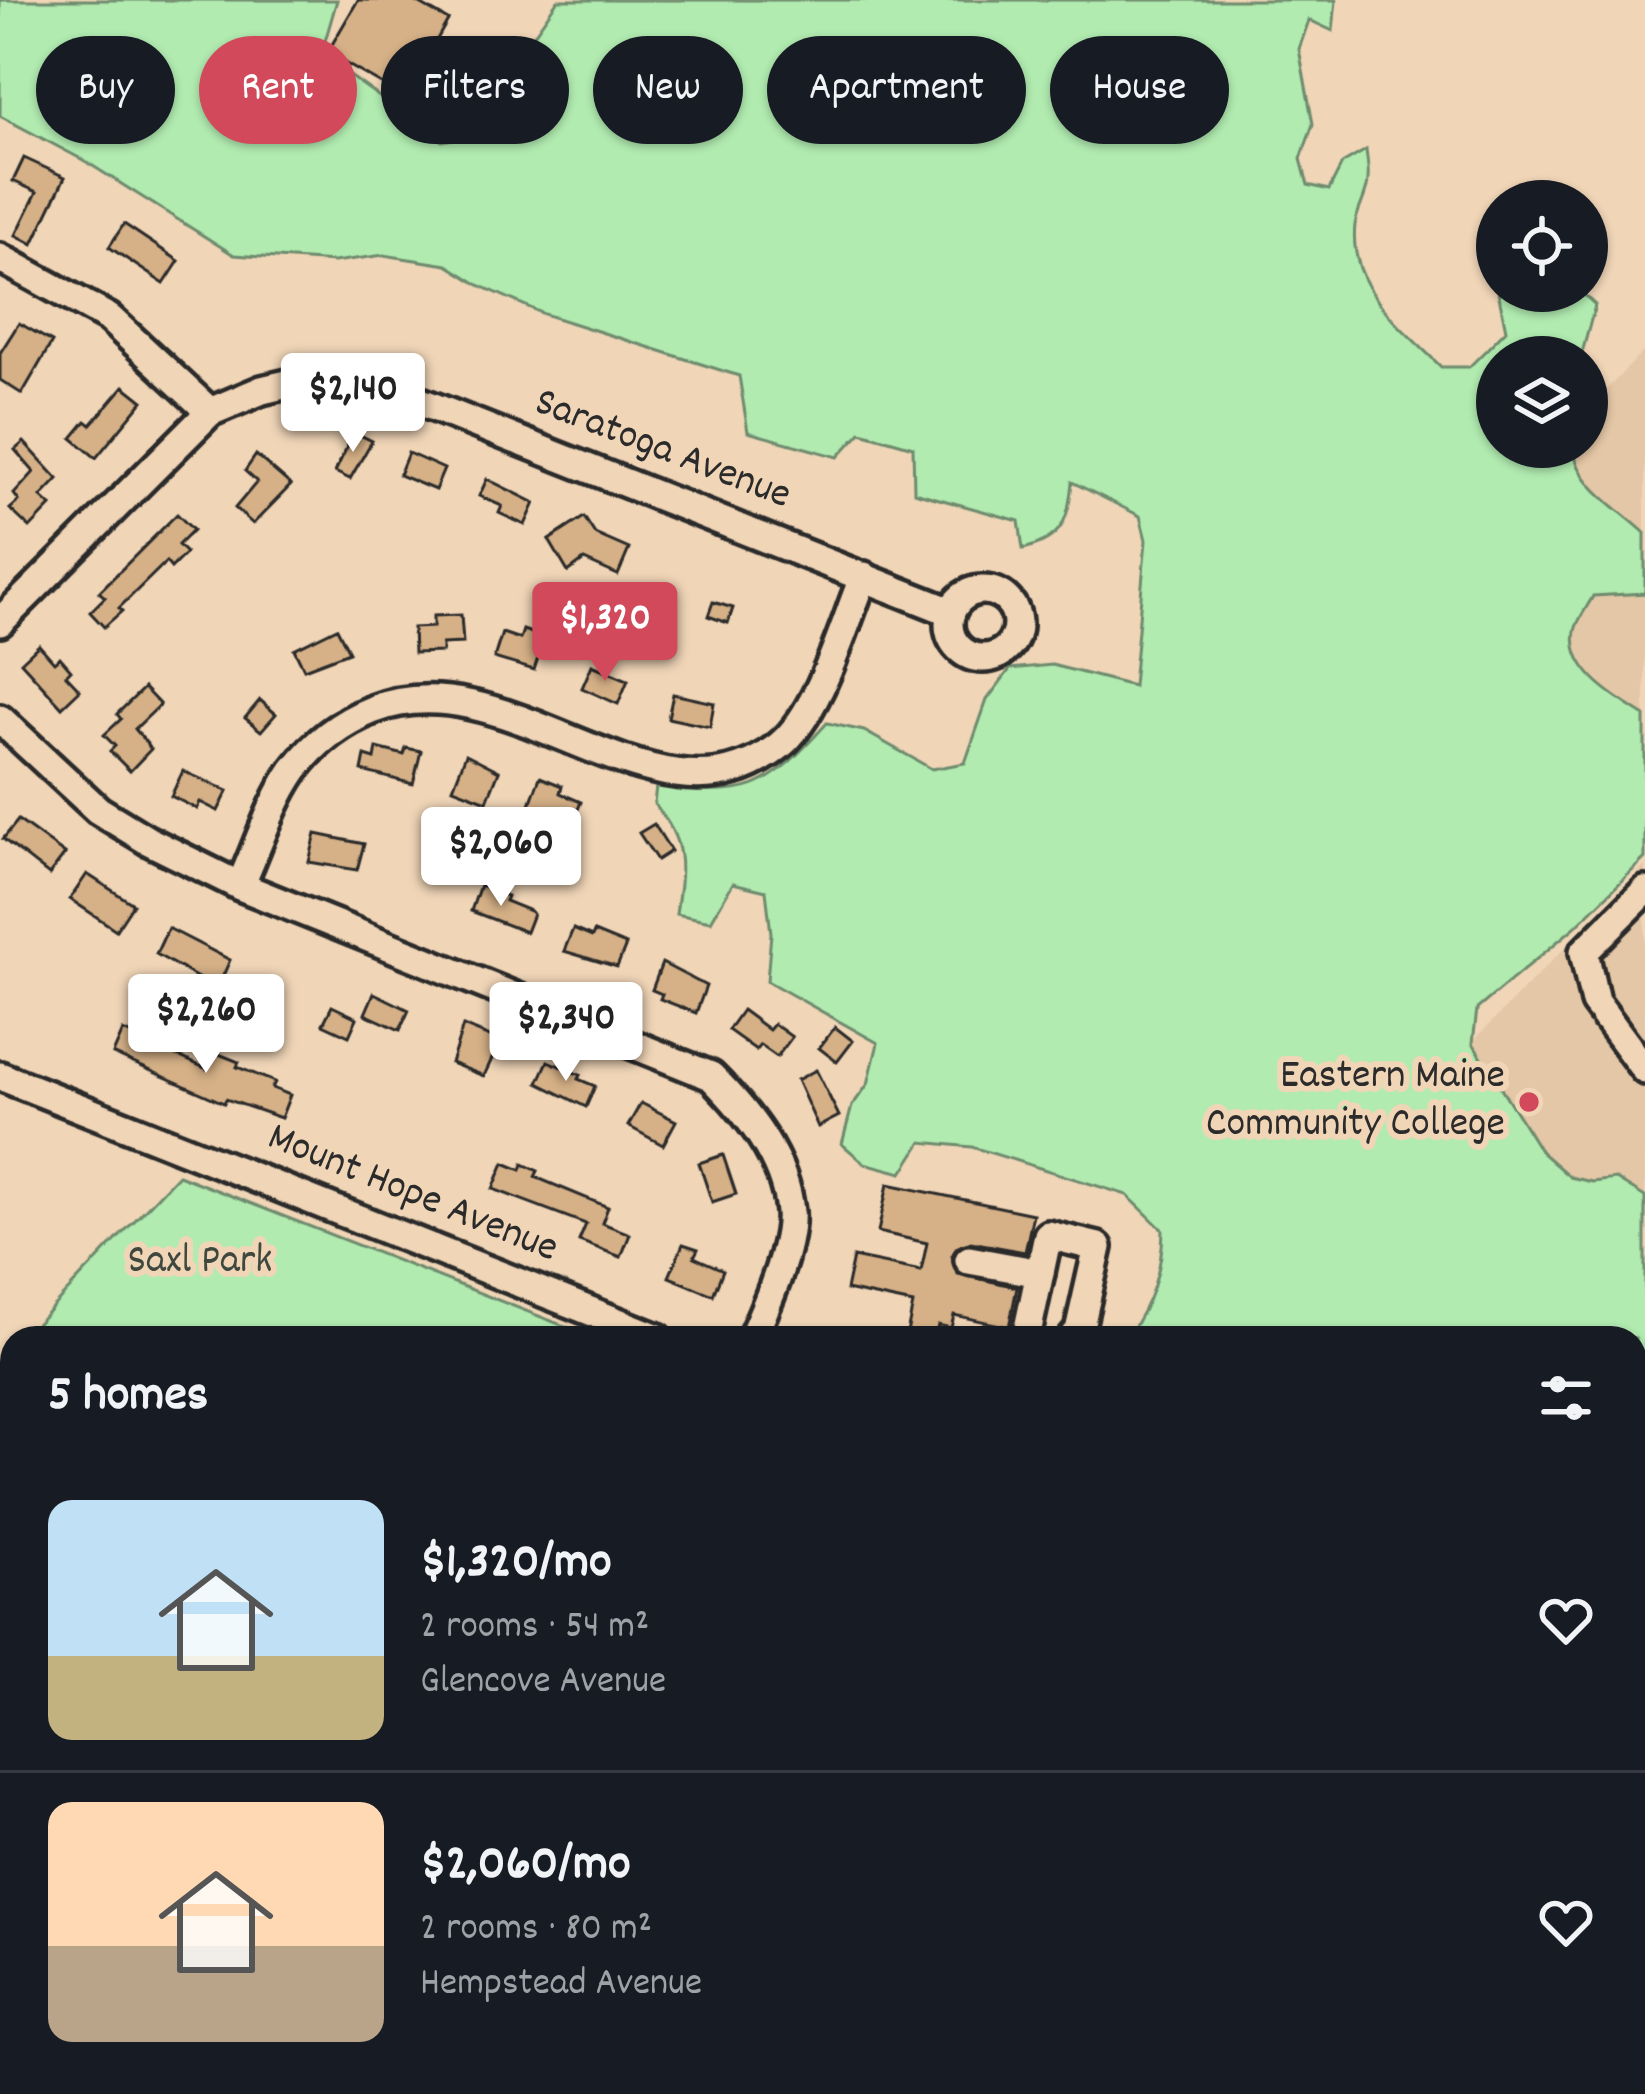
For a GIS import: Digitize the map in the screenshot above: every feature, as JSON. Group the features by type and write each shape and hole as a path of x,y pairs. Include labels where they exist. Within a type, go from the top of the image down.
{"street":[{"path":"0,258 109,318 210,412"},
{"name":"Saratoga Avenue","path":"0,622 210,412 262,391 313,379 355,380 401,394 951,612"},
{"path":"240,886 292,773 334,730 395,701 433,697 473,703 642,765 688,777 730,771 757,760 782,745 811,704 864,576"},
{"path":"0,718 98,810 147,840 240,886 711,1076 762,1135 790,1214 774,1288 757,1326"},
{"path":"1645,890 1584,952 1595,1002 1645,1070"},
{"name":"Mount Hope Avenue","path":"0,1076 628,1326"},
{"path":"1029,1326 1048,1235 1098,1247 1079,1326"},
{"path":"969,1260 1040,1274"}],"shaded area":[{"path":"1645,350 1645,740 1320,682 1529,468 1608,468 1608,388"},
{"name":"Eastern Maine Community College","path":"1645,866 1645,1326 1194,1326"}],"green space":[{"path":"0,0 337,0 326,36 199,36 199,144 357,144 357,81 381,98 381,144 569,144 569,36 533,36 558,0 1336,0 1333,31 1309,20 1299,49 1313,124 1301,159 1308,185 1329,190 1342,164 1366,150 1368,185 1355,225 1360,268 1380,304 1441,367 1469,367 1476,360 1476,468 1580,468 1601,496 1645,533 1645,593 1593,596 1576,627 1575,645 1579,659 1597,682 1645,716 1645,858 1575,927 1477,1009 1473,1043 1541,1152 1570,1177 1592,1182 1616,1179 1645,1197 1645,1326 1134,1326 1154,1287 1163,1230 1127,1195 972,1147 922,1142 902,1173 864,1163 842,1144 852,1106 868,1084 878,1043 767,981 771,933 766,891 733,883 711,921 676,914 680,856 672,831 654,804 656,786 713,791 752,786 786,764 827,723 864,731 932,769 965,763 987,700 1010,669 1052,665 1133,686 1146,540 1140,516 1072,482 1061,526 1047,540 1023,549 1019,521 914,492 913,447 861,432 838,457 748,432 739,376 544,314 447,265 384,255 334,262 234,255 53,144 175,144 175,36 36,36 36,135 0,116"},
{"path":"1502,312 1593,312 1587,336 1500,336 1506,330"},
{"name":"Saxl Park","path":"178,1175 564,1326 34,1326"}],"building":[{"path":"358,0 413,0 448,20 439,36 381,36 381,84 357,70 357,36 337,36"},
{"path":"24,158 65,177 33,244 16,235 37,192 13,181"},
{"path":"124,224 179,261 164,284 109,247"},
{"path":"19,323 52,342 22,394 0,380 0,353"},
{"path":"124,386 143,401 96,458 72,438 86,421 91,425"},
{"path":"354,432 372,441 350,479 335,472"},
{"path":"24,442 58,479 41,497 51,506 30,528 10,509 19,501 14,494 34,472 15,450"},
{"path":"408,453 444,469 435,490 399,475"},
{"path":"256,455 291,485 253,524 235,508 257,482 245,471"},
{"path":"487,479 535,503 525,525 499,513 502,506 479,496"},
{"path":"177,514 193,530 178,545 186,553 171,568 166,562 104,627 90,612 105,597 99,592"},
{"path":"584,517 595,534 629,549 618,575 584,560 568,572 549,540"},
{"path":"713,602 733,608 728,623 708,616"},
{"path":"461,615 463,643 442,644 442,652 414,653 413,628 433,627 433,616"},
{"path":"337,628 349,652 304,669 294,649"},
{"path":"523,630 537,635 534,644 542,646 534,670 494,658 502,633 520,639"},
{"path":"39,645 54,662 60,657 71,670 66,675 80,690 62,707 21,662"},
{"path":"592,665 628,680 618,704 582,688"},
{"path":"144,688 160,705 135,729 151,749 130,771 110,751 115,746 104,735 121,719 117,714"},
{"path":"673,694 714,703 710,727 668,718"},
{"path":"260,700 276,714 261,731 245,718"},
{"path":"377,748 404,755 406,748 421,751 413,784 362,771 365,756 375,759"},
{"path":"466,754 499,771 487,801 453,788"},
{"path":"183,771 228,791 218,811 200,802 197,809 171,796"},
{"path":"540,777 562,786 560,793 581,802 572,824 529,807"},
{"path":"18,820 65,854 49,875 3,839"},
{"path":"654,824 671,851 657,860 639,833"},
{"path":"316,834 364,844 357,870 309,862"},
{"path":"87,874 133,904 116,930 70,899"},
{"path":"480,885 533,914 526,932 471,911"},
{"path":"168,928 230,960 217,989 156,954"},
{"path":"573,929 626,945 617,967 564,951"},
{"path":"662,963 706,986 696,1013 660,999 662,994 652,990"},
{"path":"374,993 409,1010 400,1030 365,1014"},
{"path":"332,1006 357,1018 349,1036 323,1024"},
{"path":"742,1010 769,1030 774,1024 792,1037 777,1057 760,1045 756,1050 728,1030"},
{"path":"463,1026 500,1041 484,1076 451,1063"},
{"path":"835,1027 853,1041 837,1062 819,1048"},
{"path":"123,1031 207,1069 214,1052 239,1062 237,1067 275,1082 272,1088 290,1095 281,1118 226,1099 224,1103 113,1054"},
{"path":"548,1061 595,1086 586,1107 538,1083"},
{"path":"816,1070 839,1116 818,1127 797,1080"},
{"path":"641,1103 676,1121 663,1145 628,1126"},
{"path":"723,1155 736,1194 712,1202 699,1163"},
{"path":"504,1163 521,1170 523,1164 538,1171 535,1177 608,1207 602,1223 630,1234 621,1257 579,1241 586,1224 493,1189"},
{"path":"888,1184 1033,1214 1025,1252 971,1242 956,1248 952,1256 958,1274 1017,1287 1009,1326 954,1315 951,1326 908,1326 913,1304 846,1290 853,1257 921,1271 927,1243 878,1232"},
{"path":"683,1244 698,1249 694,1257 723,1270 713,1295 669,1277"}],"place":[{"name":"Eastern Maine Community College","path":"1529,1102"}]}
